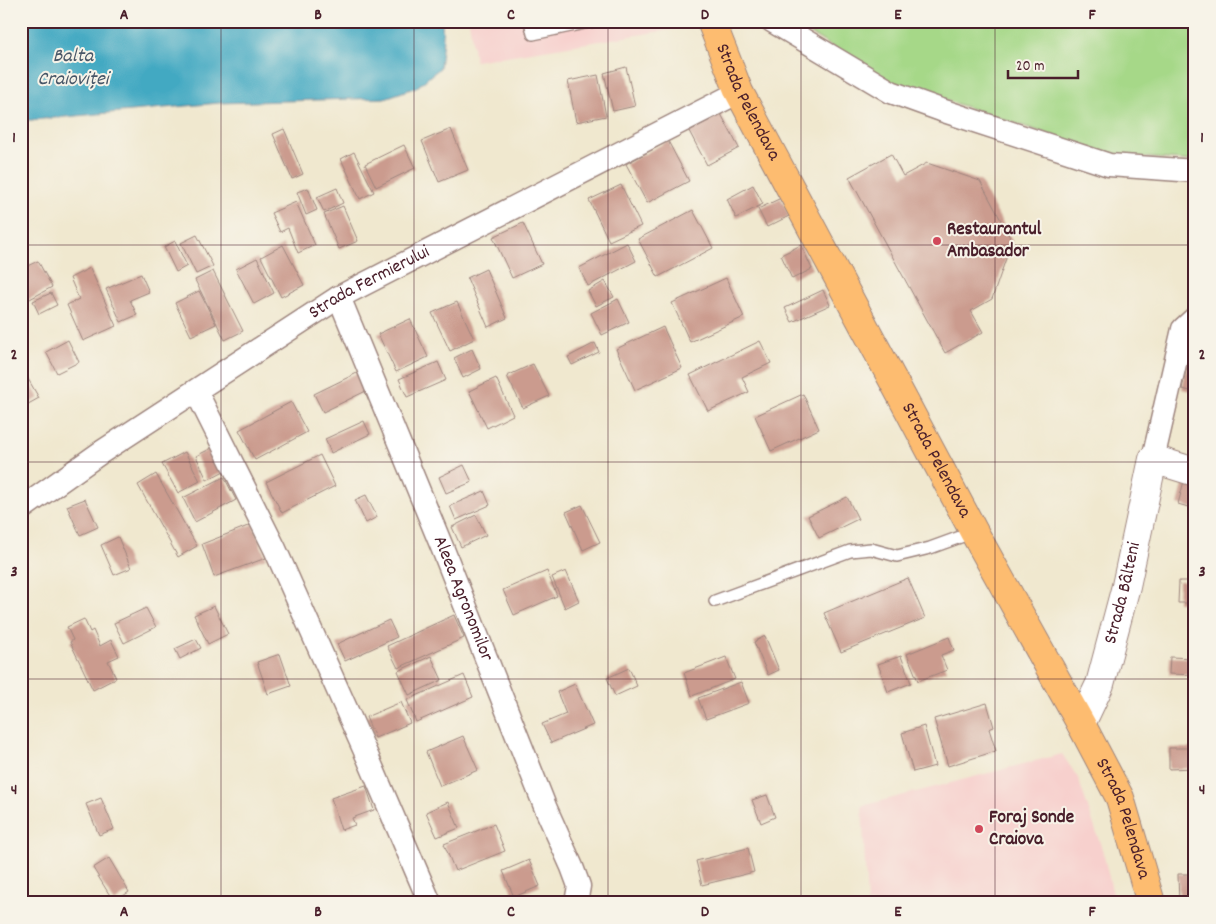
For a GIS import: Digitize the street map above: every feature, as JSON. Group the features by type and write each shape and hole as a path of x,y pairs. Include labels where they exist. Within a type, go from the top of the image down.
{"main road":[{"name":"Strada Pelendava","path":"711,21 739,92 974,532 1120,798 1151,903"}],"street":[{"path":"772,21 891,92 941,110 1109,165 1195,171"},
{"name":"Strada Fermierului","path":"21,509 100,453 338,297 739,92"},
{"name":"Aleea Agronomilor","path":"338,297 442,547 546,809 572,867 579,886 576,903"},
{"name":"Strada Bâlteni","path":"1081,724 1100,684 1126,586 1183,329 1195,318"},
{"path":"196,391 274,549 364,749 430,903"},
{"path":"1153,459 1195,472"}],"lane":[{"path":"530,21 533,34 594,21"},
{"path":"715,601 850,551 871,549 897,556 930,548 974,532"}],"shaded area":[{"path":"469,21 711,21 712,23 475,61"},
{"name":"Foraj Sonde Craiova","path":"1062,754 1078,778 1103,852 1115,903 867,903 862,806"}],"green space":[{"path":"790,21 1195,21 1195,161 1111,155 888,81"}],"water":[{"name":"Balta Craioviței","path":"21,21 442,21 443,40 440,68 417,87 385,98 219,103 21,121"}],"building":[{"path":"626,67 635,106 613,111 604,73"},
{"path":"598,75 606,116 576,122 568,81"},
{"path":"721,114 739,148 707,165 689,131"},
{"path":"284,129 303,174 292,179 273,134"},
{"path":"451,129 468,170 439,182 422,141"},
{"path":"668,141 689,181 647,203 626,164"},
{"path":"404,145 415,168 376,187 365,164"},
{"path":"354,152 374,192 360,199 341,159"},
{"path":"891,154 903,176 927,163 980,181 1012,241 992,299 971,311 983,332 945,353 849,177"},
{"path":"621,185 641,226 609,241 589,200"},
{"path":"753,185 763,204 736,218 727,199"},
{"path":"308,188 317,210 306,215 297,192"},
{"path":"337,188 343,203 324,212 317,197"},
{"path":"781,198 789,216 767,227 758,209"},
{"path":"296,202 315,245 298,253 288,228 280,232 271,213"},
{"path":"343,206 358,241 339,249 324,214"},
{"path":"693,210 713,248 658,277 638,239"},
{"path":"523,223 542,264 512,278 493,237"},
{"path":"197,235 213,266 196,274 181,243"},
{"path":"175,241 187,266 176,272 164,247"},
{"path":"627,243 636,261 588,286 579,268"},
{"path":"283,245 304,285 281,297 261,257"},
{"path":"801,245 812,269 792,279 781,255"},
{"path":"257,258 274,293 254,304 236,269"},
{"path":"38,261 52,287 28,300 21,286 21,269"},
{"path":"90,268 116,326 83,341 67,305 79,299 70,278"},
{"path":"486,269 507,318 488,327 467,278"},
{"path":"213,271 243,331 225,340 195,280"},
{"path":"141,274 149,292 130,300 137,315 121,322 106,289"},
{"path":"726,278 744,317 690,342 672,303"},
{"path":"605,281 614,297 596,306 588,291"},
{"path":"823,290 830,305 792,322 785,308"},
{"path":"199,291 216,324 191,336 175,303"},
{"path":"51,293 57,305 39,314 33,301"},
{"path":"618,299 629,322 602,335 591,313"},
{"path":"457,302 474,339 450,351 432,313"},
{"path":"410,319 428,357 396,372 378,334"},
{"path":"663,327 682,368 635,390 616,349"},
{"path":"68,340 79,362 57,373 46,352"},
{"path":"760,341 771,363 742,377 749,392 708,411 690,375"},
{"path":"595,343 599,352 572,365 568,357"},
{"path":"472,349 481,369 463,378 454,358"},
{"path":"1189,356 1195,357 1195,392 1182,389"},
{"path":"438,362 446,380 407,397 399,379"},
{"path":"533,364 549,396 523,408 507,376"},
{"path":"359,372 368,390 323,412 314,394"},
{"path":"27,377 39,398 21,408 21,380"},
{"path":"496,378 513,415 487,428 469,391"},
{"path":"803,394 819,429 771,451 755,416"},
{"path":"291,402 307,432 255,460 239,430"},
{"path":"364,421 370,434 331,453 325,439"},
{"path":"212,448 224,471 207,480 196,456"},
{"path":"185,452 200,481 178,493 162,464"},
{"path":"320,455 335,486 282,513 266,482"},
{"path":"464,465 472,482 446,493 439,477"},
{"path":"156,474 197,546 178,557 138,485"},
{"path":"224,477 236,500 195,522 183,498"},
{"path":"1184,481 1195,484 1195,509 1178,504"},
{"path":"484,491 490,505 456,520 450,506"},
{"path":"366,495 377,517 366,523 355,500"},
{"path":"847,497 858,519 819,538 808,516"},
{"path":"85,499 98,527 80,535 67,506"},
{"path":"582,505 600,542 583,550 566,512"},
{"path":"476,515 486,535 461,547 452,527"},
{"path":"253,524 266,558 214,577 202,544"},
{"path":"118,537 131,568 114,575 101,545"},
{"path":"547,571 557,596 514,615 503,590"},
{"path":"566,571 579,601 565,608 552,577"},
{"path":"908,578 925,618 841,652 824,613"},
{"path":"1179,581 1195,581 1195,603 1178,603"},
{"path":"214,606 228,634 208,644 194,615"},
{"path":"146,608 156,627 124,643 114,623"},
{"path":"454,615 464,638 398,668 387,646"},
{"path":"84,619 90,632 93,630 100,646 111,640 119,656 108,661 116,678 93,690 70,642 73,640 67,627"},
{"path":"389,620 397,637 345,661 337,644"},
{"path":"765,636 779,670 768,675 754,642"},
{"path":"949,637 954,650 941,655 947,670 918,681 907,654"},
{"path":"196,639 201,648 180,659 175,649"},
{"path":"280,654 291,686 268,694 257,662"},
{"path":"431,656 442,680 409,695 398,671"},
{"path":"901,656 911,683 888,692 878,664"},
{"path":"726,657 735,679 692,696 684,673"},
{"path":"1170,657 1194,658 1194,675 1169,674"},
{"path":"629,668 637,686 615,696 607,678"},
{"path":"464,675 473,697 416,722 407,700"},
{"path":"741,682 749,703 706,719 698,698"},
{"path":"575,684 593,725 551,743 542,724 566,714 557,692"},
{"path":"401,702 410,723 375,738 366,717"},
{"path":"987,703 994,727 989,729 996,751 948,766 934,719"},
{"path":"924,726 935,766 913,772 902,733"},
{"path":"463,736 478,770 440,786 426,752"},
{"path":"1169,748 1195,748 1195,768 1169,769"},
{"path":"366,786 374,810 352,818 355,825 341,830 331,798"},
{"path":"767,795 775,817 761,823 752,800"},
{"path":"101,798 114,829 99,835 86,804"},
{"path":"448,802 459,828 437,837 426,812"},
{"path":"494,824 505,851 455,871 444,844"},
{"path":"748,848 754,872 702,885 696,861"},
{"path":"109,858 129,892 114,902 93,868"},
{"path":"529,860 540,886 514,897 503,871"},
{"path":"1178,874 1195,874 1195,903 1179,903"}],"place":[{"name":"Restaurantul Ambasador","path":"937,241"},
{"name":"Foraj Sonde Craiova","path":"979,829"}]}
